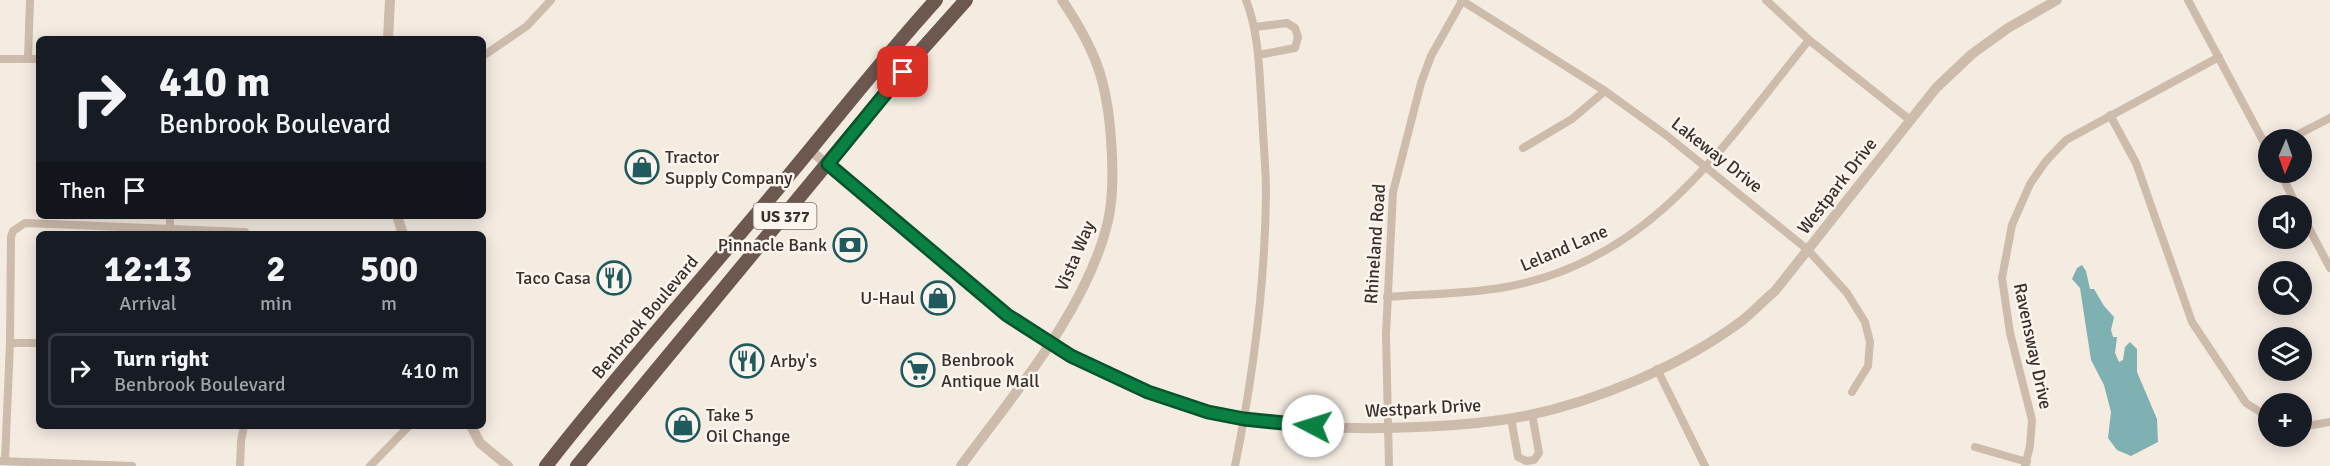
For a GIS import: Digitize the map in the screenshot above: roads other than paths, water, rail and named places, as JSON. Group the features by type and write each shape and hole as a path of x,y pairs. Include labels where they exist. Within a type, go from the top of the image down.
{"highway":[{"name":"Benbrook Boulevard","path":"546,466 655,332 936,0"},
{"name":"US 377","path":"577,466 916,56 966,0"}],"street":[{"path":"28,59 30,0"},
{"path":"388,36 390,0"},
{"path":"486,54 527,26 551,0"},
{"name":"Vista Way","path":"961,466 1050,344 1083,285 1104,236 1112,196 1110,114 1102,76 1084,33 1062,0"},
{"path":"1235,466 1253,365 1264,255 1266,193 1255,27 1246,0"},
{"name":"Lakeway Drive","path":"1461,0 1605,91 1808,250 1847,293 1865,322 1870,342 1868,366 1852,392"},
{"name":"Rhineland Road","path":"1389,466 1388,297 1393,192 1421,83 1431,56 1461,0"},
{"path":"1766,0 1809,40 1910,120"},
{"name":"Westpark Drive","path":"810,150 1007,315 1050,344 1148,392 1208,412 1244,419 1347,429 1462,425 1532,414 1586,399 1692,352 1744,318 1775,291 1936,88 1972,54 2008,28 2057,0"},
{"path":"2188,0 2258,131"},
{"path":"1255,27 1287,23 1295,28 1298,37 1295,48 1258,56"},
{"name":"Leland Lane","path":"1388,297 1506,287 1556,273 1603,253 1640,230 1672,202 1705,168 1809,40"},
{"name":"Ravensway Drive","path":"1975,447 2026,464 2032,420 2010,333 2002,278 2012,225 2030,184 2046,161 2066,140 2219,57"},
{"path":"0,59 36,59"},
{"path":"1523,148 1572,119 1605,91"},
{"path":"2110,115 2136,162 2192,322 2246,403 2258,411"},
{"path":"2308,129 2330,118"},
{"path":"170,229 171,219"},
{"path":"132,466 46,465 3,461 10,343 11,237 16,227 25,223 219,231"},
{"path":"2312,233 2329,264"},
{"path":"10,343 36,344"},
{"path":"1657,369 1704,466"},
{"path":"1511,418 1518,457 1526,461 1534,460 1539,453 1532,414"},
{"path":"2312,425 2330,422"},
{"path":"240,466 244,429"},
{"path":"369,466 406,429"},
{"path":"473,429 480,443 508,466"}],"water":[{"path":"2082,265 2086,271 2090,289 2094,289 2114,317 2111,330 2113,337 2117,337 2115,353 2119,362 2123,360 2125,347 2130,342 2137,349 2137,372 2157,419 2158,442 2131,456 2117,450 2108,438 2111,412 2104,385 2091,360 2080,288 2072,279 2077,268"}],"place":[{"name":"Tractor Supply Company","path":"642,167"},
{"name":"Pinnacle Bank","path":"850,245"},
{"name":"Taco Casa","path":"614,278"},
{"name":"U-Haul","path":"938,298"},
{"name":"Arby's","path":"747,361"},
{"name":"Benbrook Antique Mall","path":"918,370"},
{"name":"Take 5 Oil Change","path":"683,425"}]}
